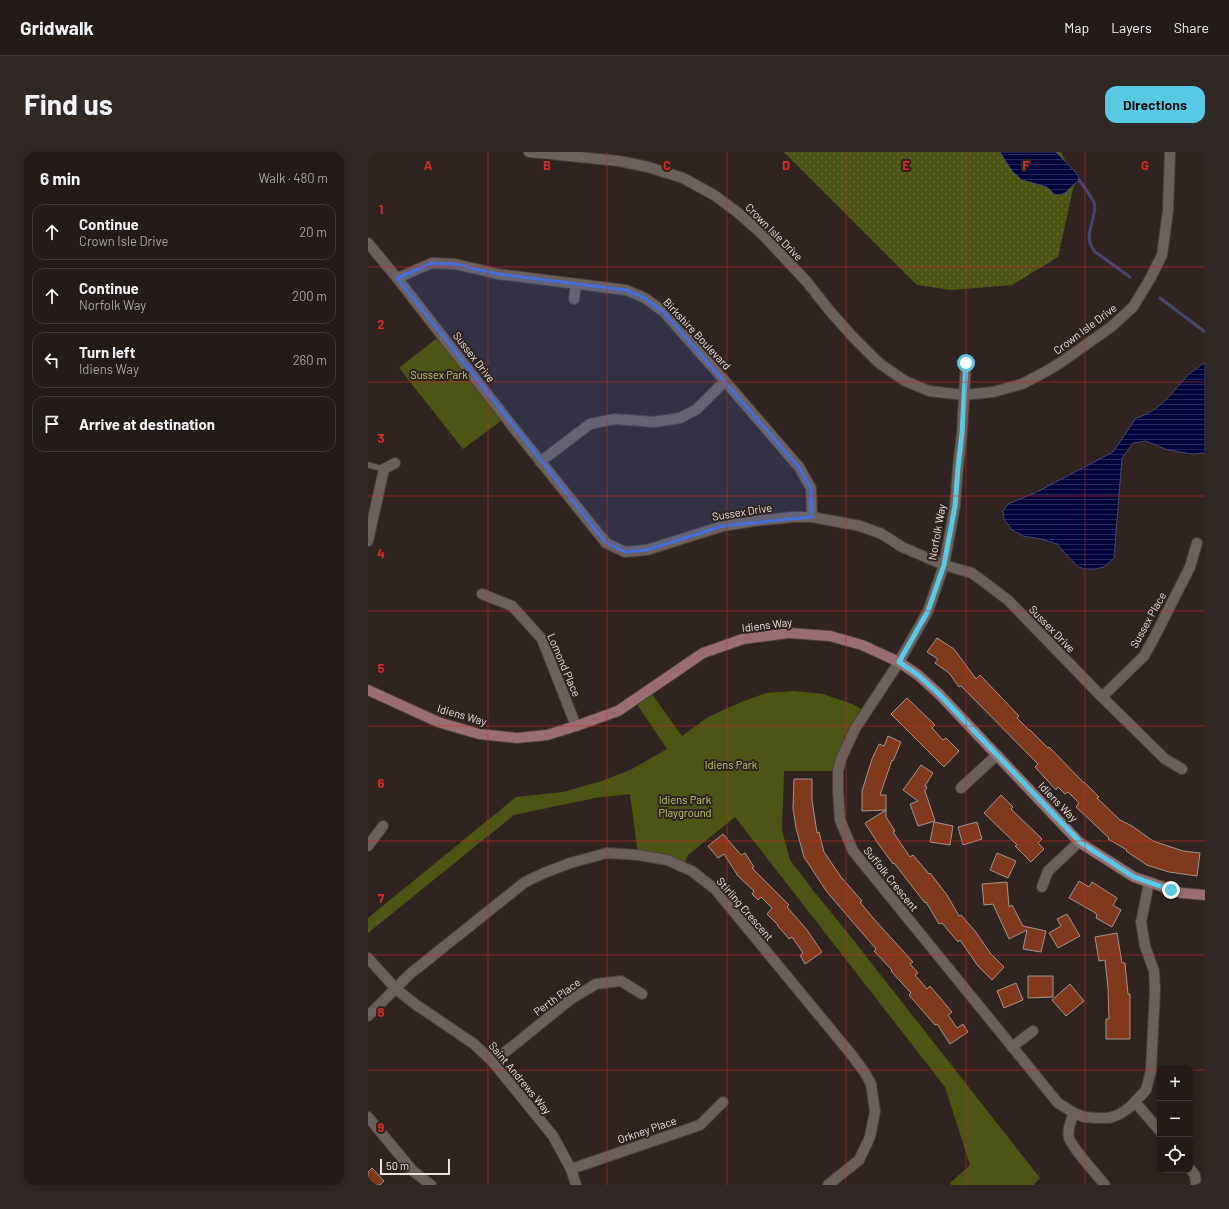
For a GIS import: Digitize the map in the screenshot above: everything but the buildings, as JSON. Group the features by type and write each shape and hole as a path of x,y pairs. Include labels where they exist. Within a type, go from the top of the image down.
{"street":[{"name":"Crown Isle Drive","path":"529,152 620,161 648,167 683,178 702,188 737,212 761,233 807,282 853,337 879,363 905,381 929,391 964,395 994,392 1022,384 1045,372 1112,327 1132,307 1150,279 1162,255 1168,211 1170,152"},
{"name":"Sussex Drive","path":"368,243 540,462 606,543 625,552 647,550 723,526 754,521 812,517 860,526 882,534 902,547 944,565 972,573 1008,600 1102,697 1165,759 1182,769"},
{"name":"Birkshire Boulevard","path":"397,278 432,263 455,264 498,274 626,290 646,298 664,312 799,467 811,488 812,517"},
{"path":"574,299 576,284"},
{"path":"964,395 966,363"},
{"path":"540,462 590,424 614,419 654,422 680,418 697,409 725,381"},
{"name":"Norfolk Way","path":"899,662 928,611 944,565 955,506 964,395"},
{"path":"368,541 384,469 395,463"},
{"name":"Sussex Place","path":"1102,697 1144,656 1190,567 1197,543"},
{"name":"Lomond Place","path":"482,594 512,606 542,639 576,726"},
{"name":"Idiens Way","path":"368,690 438,722 479,734 517,738 547,735 618,711 703,653 743,639 789,633 830,636 862,645 899,662 918,675 934,689 1080,842 1134,877 1181,894 1205,895"},
{"name":"Suffolk Crescent","path":"899,662 855,729 841,759 838,771 840,820 853,851 1058,1103 1074,1113 1084,1117 1109,1118 1120,1114 1135,1102 1146,1090 1151,1070 1155,990 1154,971 1145,946 1141,922 1149,882"},
{"path":"962,788 997,755"},
{"path":"368,846 383,826"},
{"path":"1042,887 1048,870 1080,842"},
{"name":"Stirling Crescent","path":"368,1016 410,974 525,882 570,863 607,853 638,855 667,860 692,871 715,889 865,1073 870,1084 875,1111 870,1137 859,1160 828,1185"},
{"name":"Saint Andrews Way","path":"368,958 396,989 415,1004 474,1044 493,1062 553,1136 571,1169 576,1185"},
{"name":"Perth Place","path":"493,1062 571,999 596,984 621,980 642,994"},
{"path":"1012,1047 1033,1031"},
{"name":"Orkney Place","path":"571,1169 700,1125 723,1102"},
{"path":"1135,1102 1157,1128"},
{"path":"1074,1113 1069,1127 1069,1138 1105,1185"},
{"path":"368,1117 413,1172 431,1185"},
{"path":"1193,1173 1195,1175 1196,1185"}],"lane":[{"path":"368,465 384,469"}],"highlighted area":[{"path":"432,263 455,264 498,274 626,290 645,298 664,312 799,467 811,488 812,517 723,526 647,550 625,552 606,543 397,278"}],"green space":[{"path":"784,152 1061,152 1075,180 1058,257 1012,285 951,290 917,285"},
{"name":"Sussex Park","path":"441,335 505,418 463,449 399,368"},
{"name":"Idiens Park","path":"649,690 682,736 708,717 766,693 794,691 823,694 852,704 865,711 838,771 784,771 782,830 790,860 1040,1178 1034,1185 951,1185 950,1183 970,1165 945,1087 735,817 688,855 683,867 638,855 630,794 595,798 514,815 368,933 368,918 516,797 563,792 602,781 632,769 667,749 634,700"}],"shaded area":[{"path":"1000,152 1056,152 1078,175 1079,180 1065,193 1059,195 1054,194 1047,187 1022,180 1012,171"},
{"path":"1205,362 1205,453 1191,454 1165,449 1146,441 1133,443 1122,458 1114,558 1104,567 1084,569 1077,566 1057,544 1041,539 1023,536 1012,530 1004,519 1003,511 1008,504 1035,493 1113,452 1136,418 1159,406 1191,372"}],"waterway":[{"path":"1079,180 1094,202 1095,209 1089,235 1090,243 1094,251 1130,277"},
{"path":"1160,298 1205,332"}],"route":[{"path":"966,363 962,433 955,506 944,565 928,611 899,662 918,675 939,694 1080,842 1134,877 1171,890"}],"park label":[{"name":"Idiens Park Playground","path":"685,806"}]}
